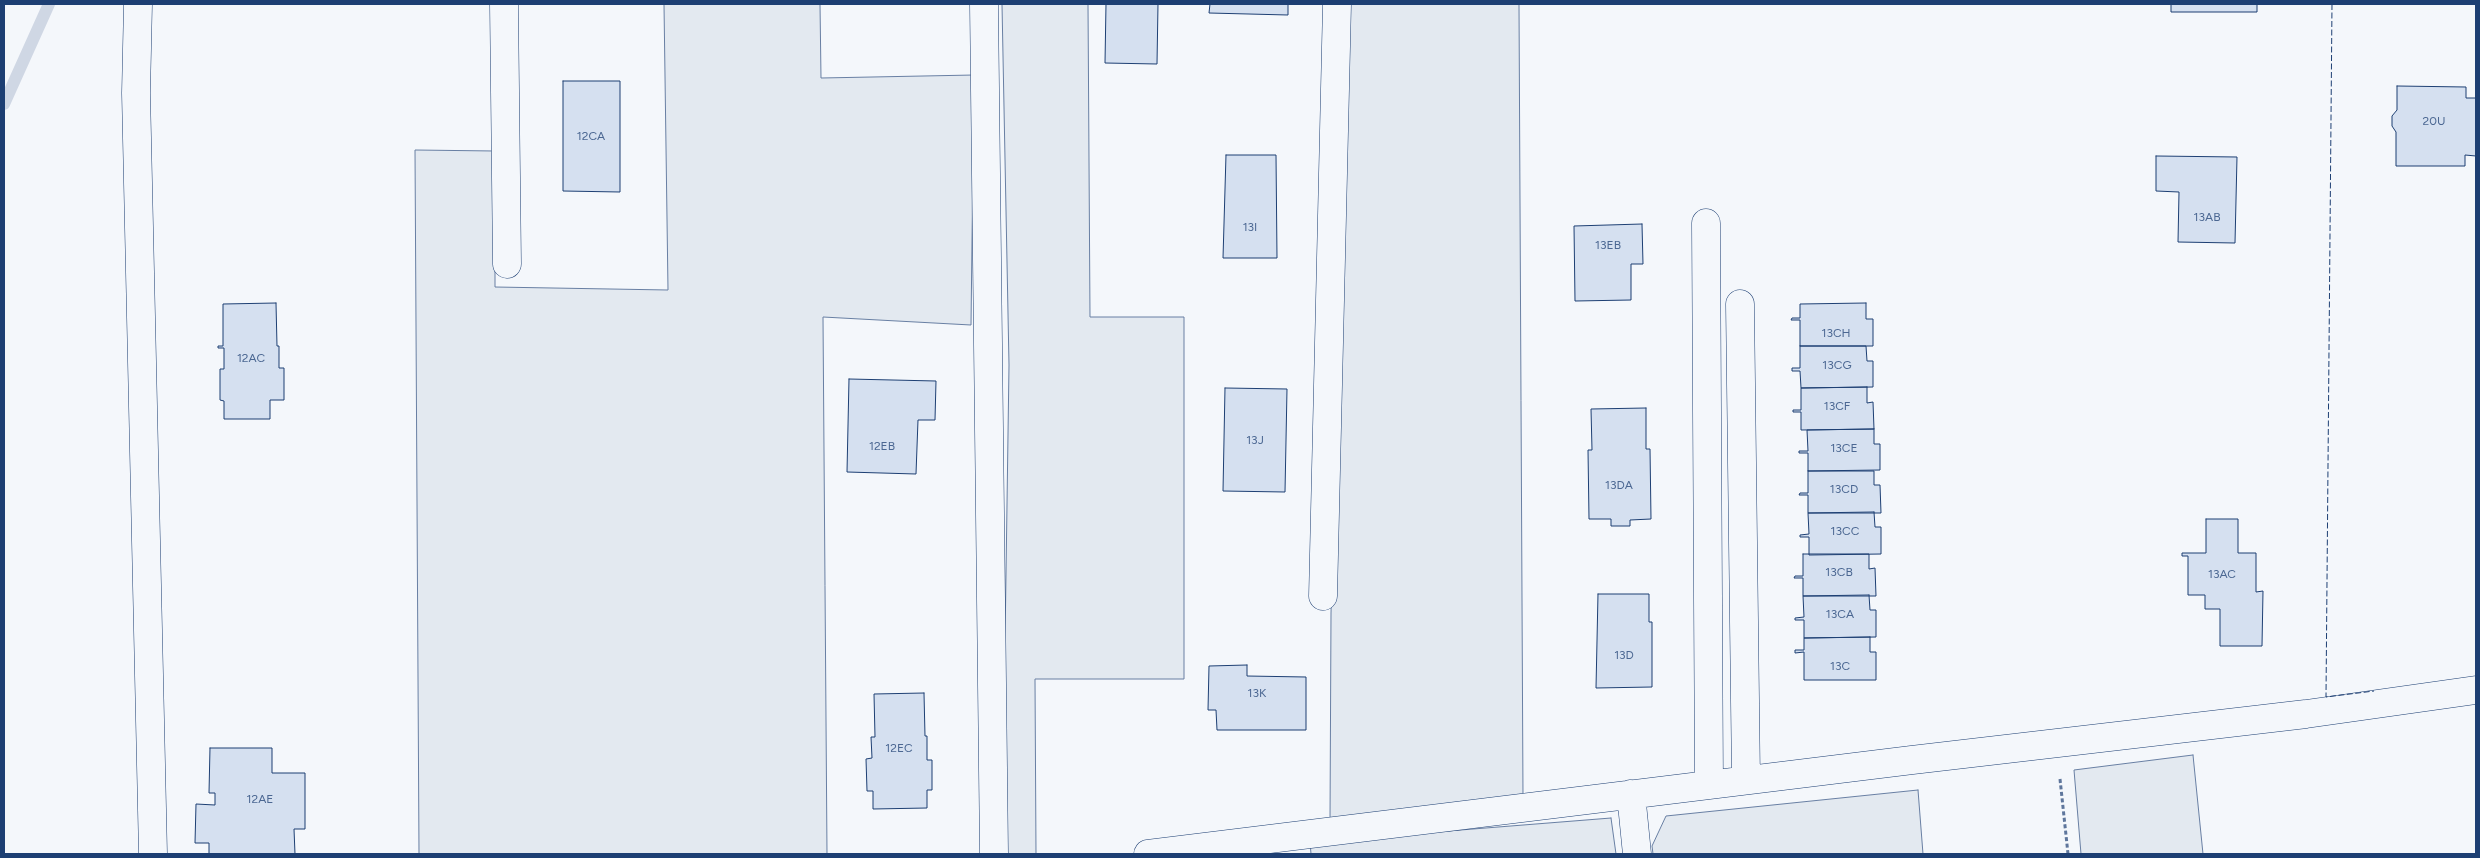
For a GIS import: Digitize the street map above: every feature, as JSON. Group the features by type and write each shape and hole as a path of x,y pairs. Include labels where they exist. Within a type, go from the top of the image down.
{"street":[{"path":"138,4 136,93 152,854"},
{"path":"504,4 507,264"},
{"path":"984,4 994,854"},
{"path":"1322,596 1338,4"},
{"path":"1706,223 1709,785"},
{"path":"1740,304 1746,780"},
{"path":"1148,854 1630,794 2306,714 2476,690"},
{"path":"1630,794 1637,854"}],"path":[{"path":"2056,744 2068,854"}],"shaded area":[{"path":"664,4 820,4 821,78 974,75 971,325 823,317 827,854 419,854 415,150 495,151 495,287 668,290"},
{"path":"1002,4 1088,4 1090,317 1184,317 1184,679 1035,679 1036,854 1006,854 1005,643 1009,365"},
{"path":"1349,4 1519,4 1523,797 1330,821 1331,613"},
{"path":"2193,755 2203,854 2081,854 2074,770"},
{"path":"1918,790 1923,854 1653,854 1652,846 1666,816"},
{"path":"1611,818 1616,854 1311,854 1310,842"}],"building":[{"path":"1106,4 1158,4 1157,64 1105,63"},
{"path":"1210,4 1288,4 1288,15 1209,13"},
{"path":"2171,4 2257,4 2257,12 2171,12"},
{"path":"563,81 620,81 620,192 563,191"},
{"path":"2397,86 2466,87 2466,98 2476,98 2476,156 2465,155 2465,166 2396,166 2396,132 2392,126 2392,116 2397,110"},
{"path":"1226,155 1276,155 1277,258 1223,258"},
{"path":"2156,156 2237,157 2235,243 2178,242 2179,192 2156,191"},
{"path":"1642,224 1643,264 1631,264 1631,300 1575,301 1574,226"},
{"path":"276,303 279,368 284,368 284,400 270,400 270,419 224,419 224,401 220,400 220,369 224,369 224,348 218,348 218,346 223,346 223,304"},
{"path":"1866,303 1866,319 1873,319 1873,346 1800,346 1800,320 1791,320 1792,318 1800,318 1800,304"},
{"path":"1800,346 1866,346 1867,361 1873,361 1873,387 1801,388 1800,371 1792,371 1792,368 1800,368"},
{"path":"849,379 936,381 935,420 918,420 916,474 847,472"},
{"path":"1867,387 1867,403 1873,402 1874,429 1801,430 1801,412 1793,412 1793,410 1801,410 1801,388"},
{"path":"1225,388 1287,389 1285,492 1223,491"},
{"path":"1646,408 1646,449 1650,449 1651,519 1630,520 1630,526 1611,526 1611,519 1589,519 1588,450 1592,450 1591,409"},
{"path":"1874,429 1874,444 1880,444 1880,470 1808,471 1808,453 1799,453 1799,451 1808,451 1807,430"},
{"path":"1808,471 1874,471 1874,485 1880,485 1881,513 1808,513 1808,495 1799,495 1800,493 1808,493"},
{"path":"1874,512 1875,527 1881,527 1881,554 1809,555 1809,537 1800,537 1800,535 1809,534 1808,513"},
{"path":"2206,519 2238,519 2238,553 2256,553 2256,592 2263,591 2262,646 2220,646 2220,609 2205,609 2205,595 2188,595 2188,556 2182,556 2182,553 2206,553"},
{"path":"1803,554 1869,554 1869,569 1875,568 1876,596 1803,596 1803,578 1794,578 1795,576 1803,576"},
{"path":"1598,594 1649,594 1649,622 1652,622 1652,687 1596,688"},
{"path":"1869,595 1870,610 1876,610 1876,637 1804,638 1804,620 1795,620 1795,618 1804,617 1803,596"},
{"path":"1870,637 1870,652 1876,652 1876,680 1804,680 1804,652 1795,653 1795,650 1804,650 1804,638"},
{"path":"1247,665 1247,676 1306,677 1306,730 1217,730 1216,710 1208,710 1209,666"},
{"path":"924,693 927,760 932,760 932,790 927,790 927,808 873,809 873,791 867,791 866,759 872,758 871,737 875,737 874,694"},
{"path":"210,748 272,748 272,773 305,773 305,829 294,829 295,854 209,854 209,843 195,843 196,804 215,805 215,793 209,793"}],"waterway":[{"path":"4,104 49,4"}],"fence":[{"path":"2332,4 2326,697 2374,691"}]}
